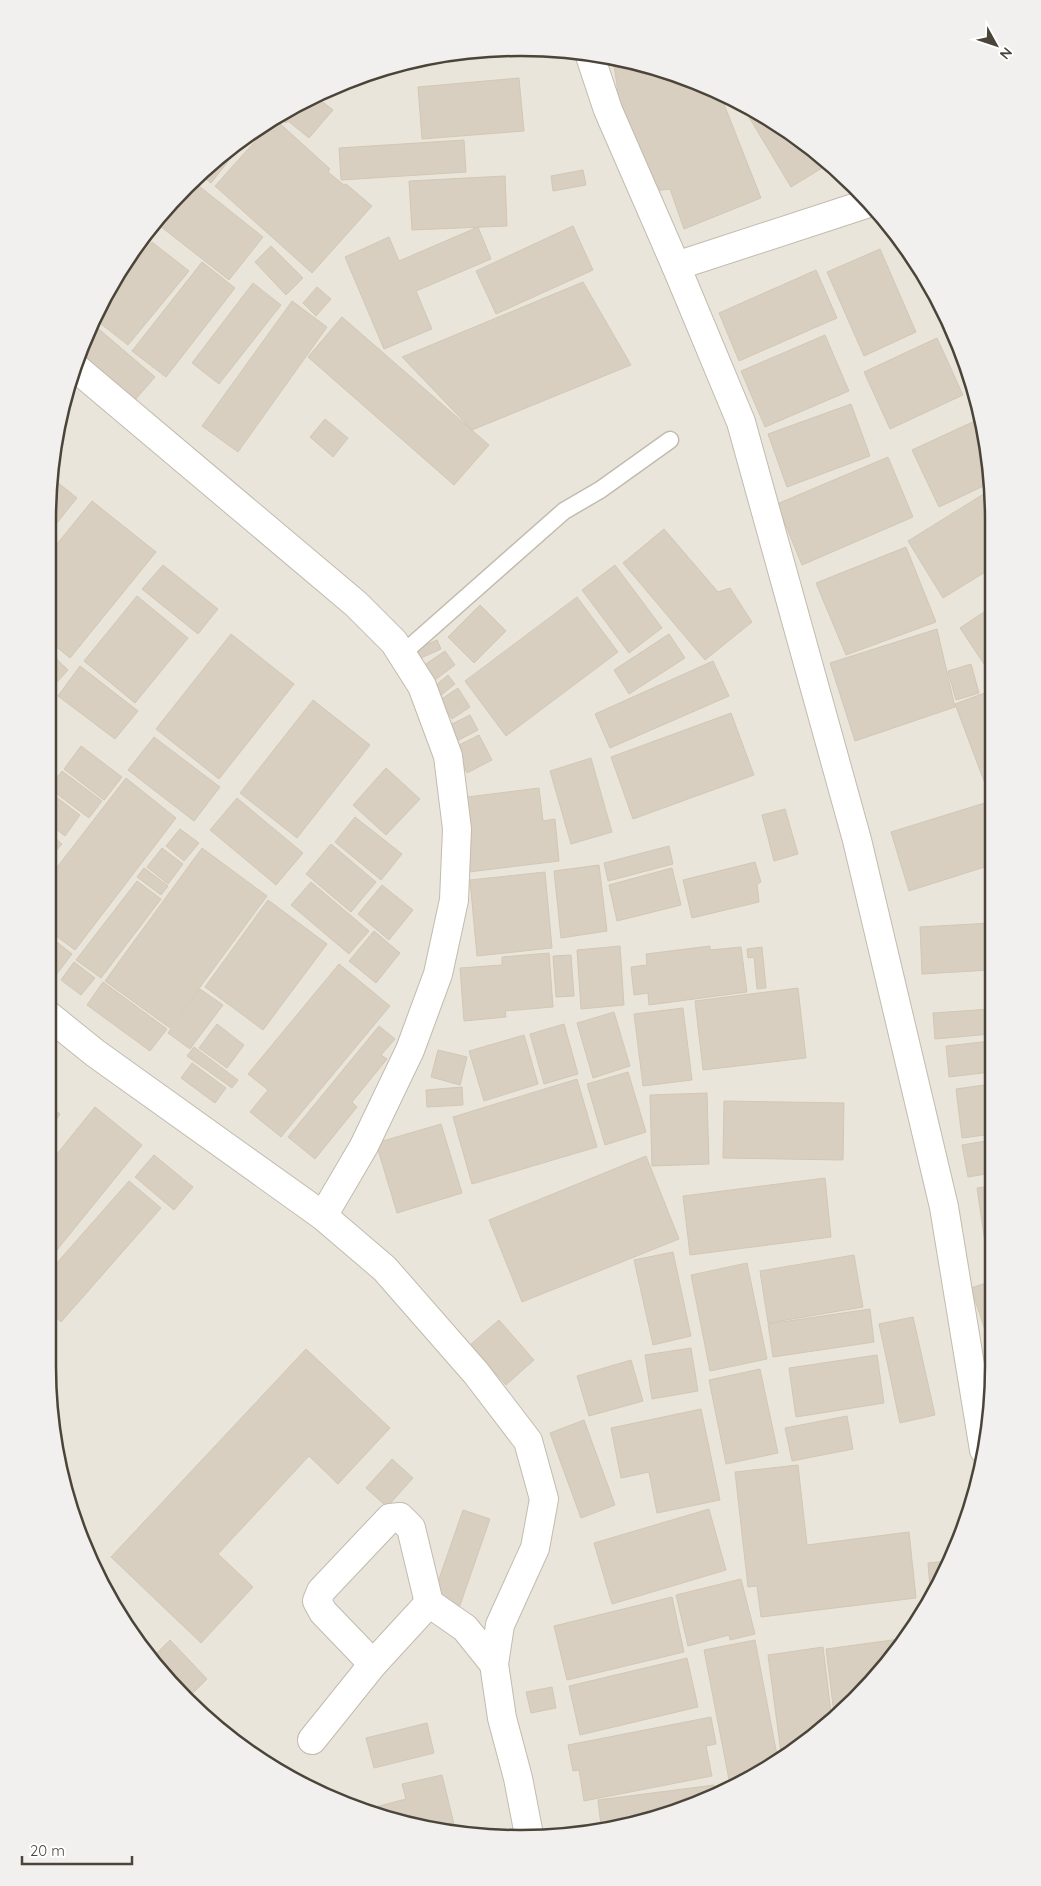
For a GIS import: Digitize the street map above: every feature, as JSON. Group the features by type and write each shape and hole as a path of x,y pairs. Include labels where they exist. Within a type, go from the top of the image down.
{"street":[{"path":"591,62 608,110 741,422 857,840 944,1207 981,1429"},
{"path":"676,266 862,205"},
{"path":"81,372 356,604 394,642 422,686 448,756 457,829 454,900 438,974 410,1050 364,1146 324,1216"},
{"path":"56,1022 95,1054 324,1216 385,1269 476,1373 528,1441 544,1499 535,1548 500,1625 494,1664 502,1718 518,1778 528,1830"},
{"path":"373,1664 323,1612 317,1601 321,1591 390,1518 400,1517 410,1528 429,1603 465,1628 494,1664"},
{"path":"312,1740 373,1664 429,1603"}],"lane":[{"path":"402,654 564,511 600,490 670,440"}],"shaded area":[{"path":"490,57 551,57 581,60 641,72 670,81 726,104 753,118 778,134 827,171 870,214 907,263 937,315 960,371 969,400 981,460 985,520 984,1396 976,1456 969,1486 949,1543 923,1598 907,1623 870,1672 827,1715 778,1752 726,1782 670,1805 641,1814 581,1826 520,1830 460,1826 430,1821 371,1805 315,1782 288,1768 263,1752 214,1715 171,1672 134,1623 118,1598 92,1543 72,1486 60,1426 57,1396 57,490 65,430 72,400 92,343 118,288 134,263 171,214 214,171 238,152 288,118 315,104 371,81 400,72 460,60"}],"building":[{"path":"614,66 670,81 724,103 761,198 684,229 670,189 654,191 621,113"},
{"path":"519,78 524,131 422,139 418,87"},
{"path":"322,101 333,110 309,138 288,121 286,123 284,121"},
{"path":"748,115 778,134 823,168 791,187"},
{"path":"280,123 330,169 328,172 344,185 346,184 372,206 312,273 215,186 259,137"},
{"path":"464,140 466,172 341,180 339,148"},
{"path":"231,157 211,183 206,179"},
{"path":"583,170 586,185 553,191 551,176"},
{"path":"505,176 507,226 412,230 409,181"},
{"path":"199,186 263,237 229,280 161,227"},
{"path":"573,226 593,270 496,314 476,271"},
{"path":"478,227 491,259 416,291 432,329 384,349 345,257 389,237 399,261"},
{"path":"152,242 189,271 128,345 100,323 118,288"},
{"path":"271,246 303,278 286,295 255,262"},
{"path":"880,249 916,332 864,356 827,272"},
{"path":"202,262 235,288 166,377 132,351"},
{"path":"816,270 837,318 739,361 719,313"},
{"path":"583,282 631,365 472,430 402,357"},
{"path":"253,283 281,305 219,384 192,363"},
{"path":"317,287 331,299 316,316 303,303"},
{"path":"292,301 327,327 238,452 202,426"},
{"path":"342,317 489,445 454,485 308,357"},
{"path":"98,329 155,377 135,400 86,359"},
{"path":"825,335 849,391 765,427 741,371"},
{"path":"937,338 963,395 890,429 864,372"},
{"path":"851,404 870,456 787,487 768,434"},
{"path":"325,419 348,438 333,457 310,437"},
{"path":"974,421 984,486 939,507 912,450"},
{"path":"888,457 913,517 802,565 777,504"},
{"path":"58,482 77,498 56,524"},
{"path":"984,494 985,572 943,598 908,541"},
{"path":"92,501 156,552 70,658 56,647 56,545"},
{"path":"664,529 718,592 730,588 752,622 705,660 623,563"},
{"path":"906,547 936,622 846,655 816,583"},
{"path":"163,565 218,609 198,634 142,589"},
{"path":"615,565 662,628 629,653 582,590"},
{"path":"137,596 188,638 135,703 84,661"},
{"path":"577,597 618,652 506,736 465,681"},
{"path":"480,605 506,631 474,663 448,637"},
{"path":"985,611 985,666 960,628"},
{"path":"937,629 955,707 855,741 830,663"},
{"path":"231,634 294,684 219,779 156,729"},
{"path":"669,634 685,658 629,694 614,670"},
{"path":"437,640 441,649 421,658 417,649"},
{"path":"445,651 455,665 428,685 417,670"},
{"path":"56,659 68,670 56,683"},
{"path":"713,661 729,696 610,748 595,714"},
{"path":"971,664 979,693 956,700 948,671"},
{"path":"80,666 138,711 115,739 58,696"},
{"path":"448,675 455,684 435,700 428,692"},
{"path":"458,688 470,707 452,719 440,700"},
{"path":"985,693 984,781 955,704"},
{"path":"313,700 370,745 297,838 240,793"},
{"path":"731,713 754,775 633,819 611,757"},
{"path":"470,715 478,730 451,744 444,728"},
{"path":"479,735 492,760 467,773 455,747"},
{"path":"154,737 220,787 194,821 128,770"},
{"path":"81,746 122,777 104,800 64,769"},
{"path":"591,758 612,832 571,844 550,771"},
{"path":"386,768 420,799 386,835 353,805"},
{"path":"62,771 102,801 89,818 56,793 56,779"},
{"path":"126,778 176,818 75,950 56,936 56,869"},
{"path":"539,788 543,821 555,819 559,861 469,872 459,798"},
{"path":"56,797 80,815 65,836 56,829"},
{"path":"237,798 303,853 276,885 210,830"},
{"path":"985,803 985,867 909,891 891,832"},
{"path":"785,809 798,854 774,861 762,815"},
{"path":"355,817 402,854 381,880 335,842"},
{"path":"180,829 199,843 184,861 166,846"},
{"path":"56,839 62,844 56,851"},
{"path":"331,844 376,882 351,912 306,874"},
{"path":"669,846 673,864 608,881 604,863"},
{"path":"162,848 183,864 168,884 147,867"},
{"path":"202,848 267,896 170,1028 105,981"},
{"path":"755,862 761,882 757,884 759,902 692,918 683,880"},
{"path":"599,865 607,931 561,938 554,871"},
{"path":"144,868 168,886 161,895 137,877"},
{"path":"672,868 681,905 617,921 609,885"},
{"path":"545,872 552,948 477,956 470,880"},
{"path":"137,881 161,899 101,978 76,960"},
{"path":"311,882 369,931 349,954 291,905"},
{"path":"382,885 413,910 389,940 358,914"},
{"path":"268,900 327,944 263,1030 205,987"},
{"path":"985,923 985,970 922,974 920,927"},
{"path":"374,931 400,953 376,983 349,961"},
{"path":"56,941 72,954 56,975"},
{"path":"620,946 624,1005 581,1009 577,950"},
{"path":"710,946 710,950 741,947 747,992 649,1005 648,993 634,995 631,967 647,965 646,954"},
{"path":"762,947 766,988 757,989 754,957 748,958 747,949"},
{"path":"549,953 553,1007 505,1011 506,1017 464,1021 460,968 502,965 502,957"},
{"path":"571,955 574,996 556,997 553,956"},
{"path":"74,962 95,978 81,995 61,980"},
{"path":"339,964 390,1006 281,1137 250,1112 268,1090 248,1074"},
{"path":"103,982 167,1029 150,1051 87,1005"},
{"path":"798,988 806,1058 703,1070 695,1001"},
{"path":"200,989 223,1005 190,1049 168,1033"},
{"path":"683,1008 692,1080 643,1086 634,1014"},
{"path":"985,1009 985,1035 935,1039 933,1013"},
{"path":"614,1012 630,1066 593,1078 577,1023"},
{"path":"217,1024 244,1045 227,1068 199,1048"},
{"path":"564,1024 578,1074 544,1084 530,1034"},
{"path":"379,1026 395,1039 381,1055 387,1059 352,1102 357,1107 315,1159 288,1137"},
{"path":"524,1035 538,1084 484,1101 469,1051"},
{"path":"985,1042 985,1073 949,1077 946,1046"},
{"path":"194,1047 238,1080 232,1088 187,1056"},
{"path":"438,1050 467,1057 460,1085 431,1077"},
{"path":"192,1063 226,1088 215,1103 181,1078"},
{"path":"628,1072 646,1132 605,1145 587,1084"},
{"path":"577,1079 597,1147 472,1184 453,1117"},
{"path":"985,1085 985,1135 962,1138 956,1089"},
{"path":"462,1087 463,1105 427,1107 426,1090"},
{"path":"707,1093 709,1164 652,1166 650,1095"},
{"path":"724,1101 844,1103 843,1160 723,1158"},
{"path":"95,1107 142,1145 56,1251 56,1155"},
{"path":"56,1111 60,1114 56,1120"},
{"path":"441,1124 462,1193 397,1213 376,1143"},
{"path":"985,1141 985,1174 968,1177 962,1145"},
{"path":"154,1155 193,1187 174,1210 135,1177"},
{"path":"646,1156 679,1239 522,1302 489,1220"},
{"path":"825,1178 831,1237 690,1255 683,1196"},
{"path":"129,1181 161,1208 61,1322 56,1318 56,1264"},
{"path":"985,1187 985,1242 977,1188"},
{"path":"673,1252 691,1336 653,1345 634,1260"},
{"path":"854,1255 863,1307 768,1323 760,1271"},
{"path":"747,1263 767,1359 710,1371 691,1275"},
{"path":"985,1283 985,1330 971,1288"},
{"path":"870,1309 874,1342 773,1357 768,1324"},
{"path":"913,1317 935,1415 900,1423 879,1324"},
{"path":"499,1320 534,1360 506,1385 470,1345"},
{"path":"691,1348 698,1391 652,1399 645,1355"},
{"path":"306,1349 390,1428 338,1484 309,1456 218,1554 253,1587 201,1643 111,1557"},
{"path":"877,1355 884,1403 796,1417 789,1368"},
{"path":"631,1360 643,1401 589,1416 577,1376"},
{"path":"760,1369 778,1453 726,1464 709,1380"},
{"path":"701,1409 720,1500 657,1513 649,1472 621,1478 611,1428"},
{"path":"847,1416 853,1449 792,1461 785,1428"},
{"path":"584,1420 615,1505 581,1518 550,1433"},
{"path":"392,1459 413,1478 387,1507 366,1488"},
{"path":"798,1465 807,1545 909,1532 916,1598 761,1617 757,1586 748,1587 735,1472"},
{"path":"709,1509 726,1570 612,1604 594,1543"},
{"path":"463,1510 490,1519 458,1611 431,1602"},
{"path":"941,1562 930,1585 928,1563"},
{"path":"741,1579 755,1634 730,1640 729,1635 688,1646 676,1595"},
{"path":"672,1597 684,1652 567,1680 554,1626"},
{"path":"170,1640 207,1679 192,1694 156,1654"},
{"path":"755,1640 777,1753 729,1780 704,1650"},
{"path":"895,1640 870,1672 833,1709 826,1649"},
{"path":"823,1647 831,1711 781,1750 768,1655"},
{"path":"687,1658 698,1707 580,1735 569,1686"},
{"path":"552,1687 556,1708 531,1713 526,1692"},
{"path":"711,1717 716,1744 706,1746 712,1776 584,1801 579,1770 573,1771 568,1745"},
{"path":"427,1723 434,1753 374,1768 366,1738"},
{"path":"442,1775 454,1825 400,1814 377,1807 406,1799 402,1784"},
{"path":"714,1785 714,1787 670,1805 641,1814 601,1823 598,1800"}]}
